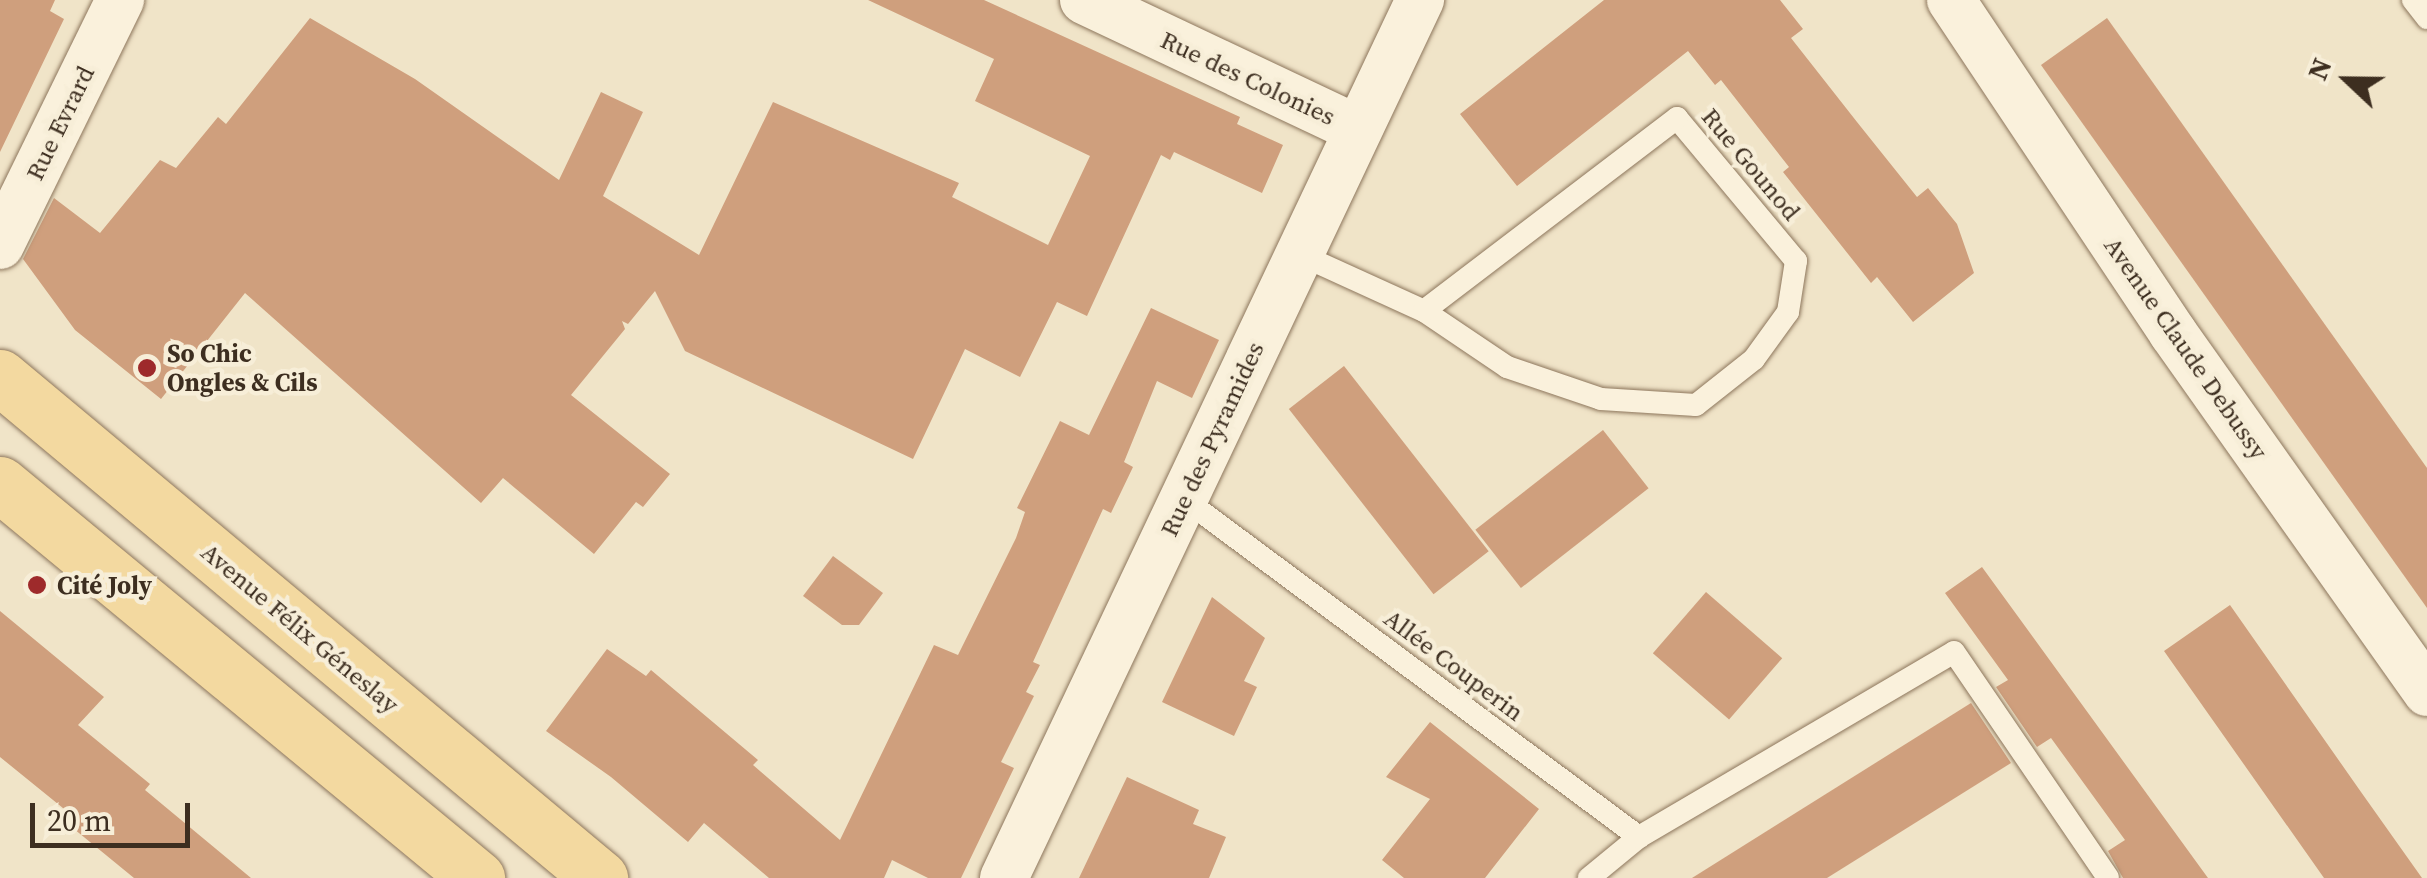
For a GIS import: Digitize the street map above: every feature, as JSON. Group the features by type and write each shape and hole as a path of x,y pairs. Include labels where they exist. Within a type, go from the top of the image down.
{"main road":[{"name":"Avenue Félix Géneslay","path":"0,377 600,878"},
{"path":"0,484 477,878"}],"street":[{"name":"Rue Evrard","path":"0,246 120,0"},
{"name":"Rue des Colonies","path":"1084,0 1357,130"},
{"name":"Rue des Pyramides","path":"1004,878 1420,0"},
{"name":"Avenue Claude Debussy","path":"1950,0 2173,334 2427,692"}],"lane":[{"path":"2413,0 2427,18"},
{"name":"Rue Gounod","path":"1300,254 1424,311 1507,367 1601,399 1696,405 1754,359 1788,312 1796,260 1677,118 1424,311"},
{"name":"Allée Couperin","path":"1184,499 1639,837"},
{"path":"1589,878 1639,837 1954,652 2108,878"}],"building":[{"path":"0,0 55,0 50,11 64,19 0,152"},
{"path":"868,0 984,0 1240,117 1237,124 1283,145 1262,193 1174,152 1170,160 1161,155 1087,316 1057,302 1020,377 965,349 913,459 685,351 655,291 628,324 622,321 625,329 571,395 670,474 643,507 636,502 594,554 503,478 481,503 245,293 161,399 75,330 23,259 54,198 100,233 160,160 176,168 218,117 226,124 310,18 415,79 559,180 601,92 643,112 603,196 699,255 773,102 959,183 952,197 1048,245 1090,156 975,101 994,59"},
{"path":"1604,0 1780,0 1803,29 1791,38 1857,122 1917,197 1928,188 1957,224 1974,273 1913,322 1877,277 1871,283 1783,172 1789,167 1721,80 1715,85 1688,51 1517,186 1460,114"},
{"path":"2107,18 2427,468 2427,608 2041,65"},
{"path":"1151,308 1219,340 1192,398 1157,381 1124,462 1133,467 1111,513 1103,509 1033,662 1040,665 1026,692 1034,696 1001,762 1014,768 961,878 928,878 892,860 884,878 769,878 704,823 688,842 611,777 546,731 607,649 646,676 651,670 758,760 753,765 840,840 934,645 958,655 1016,538 1025,512 1017,508 1060,421 1089,435"},
{"path":"1344,366 1489,551 1434,594 1289,409"},
{"path":"1603,430 1649,488 1521,588 1475,530"},
{"path":"833,556 883,593 859,625 842,625 803,596"},
{"path":"1982,567 2208,878 2123,878 2108,851 2125,840 2051,738 2037,747 1996,687 2008,680 1945,593"},
{"path":"1706,592 1782,658 1729,719 1653,653"},
{"path":"1212,597 1265,638 1244,681 1257,687 1234,736 1162,702"},
{"path":"2230,605 2422,878 2324,878 2164,651"},
{"path":"0,611 104,697 78,725 150,784 145,790 251,878 134,878 68,824 74,817 0,757"},
{"path":"1971,703 2011,763 1827,878 1692,878"},
{"path":"1430,722 1539,809 1485,878 1404,878 1382,860 1430,799 1386,777"},
{"path":"1127,777 1199,810 1193,824 1226,837 1209,878 1079,878"}],"place":[{"name":"So Chic Ongles & Cils","path":"147,368"},
{"name":"Cité Joly","path":"37,585"}]}
